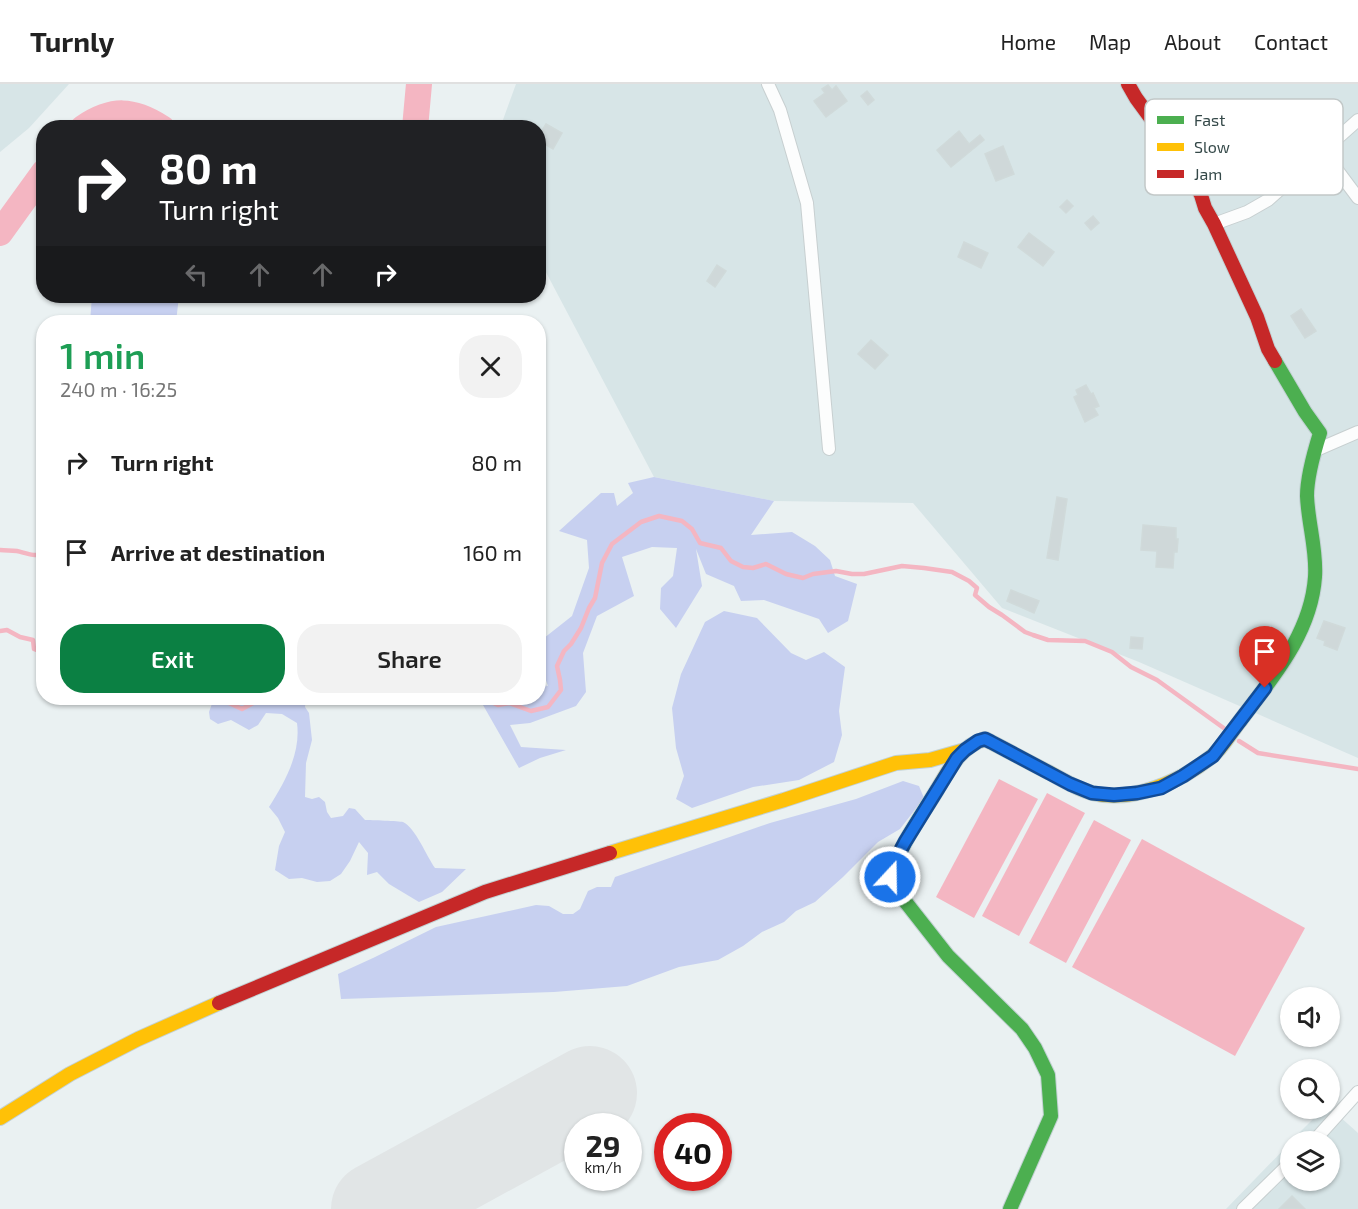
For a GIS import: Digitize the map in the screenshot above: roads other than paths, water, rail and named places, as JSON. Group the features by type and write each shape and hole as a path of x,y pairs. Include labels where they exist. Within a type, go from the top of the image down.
{"street":[{"path":"768,84 780,110 807,203 829,449"},
{"path":"1128,84 1145,110"},
{"path":"1343,133 1358,120"},
{"path":"1343,178 1358,198"},
{"path":"1010,1209 1051,1116 1048,1075 1035,1048 1022,1029 948,956 902,899 890,877 895,861 948,772 965,750 978,741 985,739 1092,793 1114,795 1137,793 1161,788 1183,776 1213,756 1275,674 1296,642 1309,611 1315,577 1313,536 1307,494 1314,451 1320,433 1268,349 1257,317 1201,195"},
{"path":"1214,224 1247,212 1274,195"},
{"path":"1314,451 1358,432"},
{"path":"0,1118 70,1074 138,1039 260,984 485,892 784,800 896,762 930,760 965,750"},
{"path":"930,760 948,772"},
{"path":"1323,1131 1358,1092"},
{"path":"1243,1209 1280,1173"}],"waterway":[{"path":"416,120 419,84"},
{"path":"96,120 122,113 147,120"},
{"path":"0,233 36,183"},
{"path":"514,705 531,711 548,707 561,690 557,666 564,651 581,628 595,598 602,563 612,544 641,522 659,516 682,521 692,529 700,543 721,548 731,561 743,567 753,568 766,564 786,574 803,578 813,574 836,571 864,574 902,566 952,572 969,581 977,588 975,595 1025,632 1048,640 1085,641 1112,652 1131,667 1157,680 1225,729"},
{"path":"0,550 36,555"},
{"path":"0,631 7,630 20,637 33,640 36,650"},
{"path":"233,705 242,709 249,705"},
{"path":"1239,741 1258,753 1358,769"}]}
